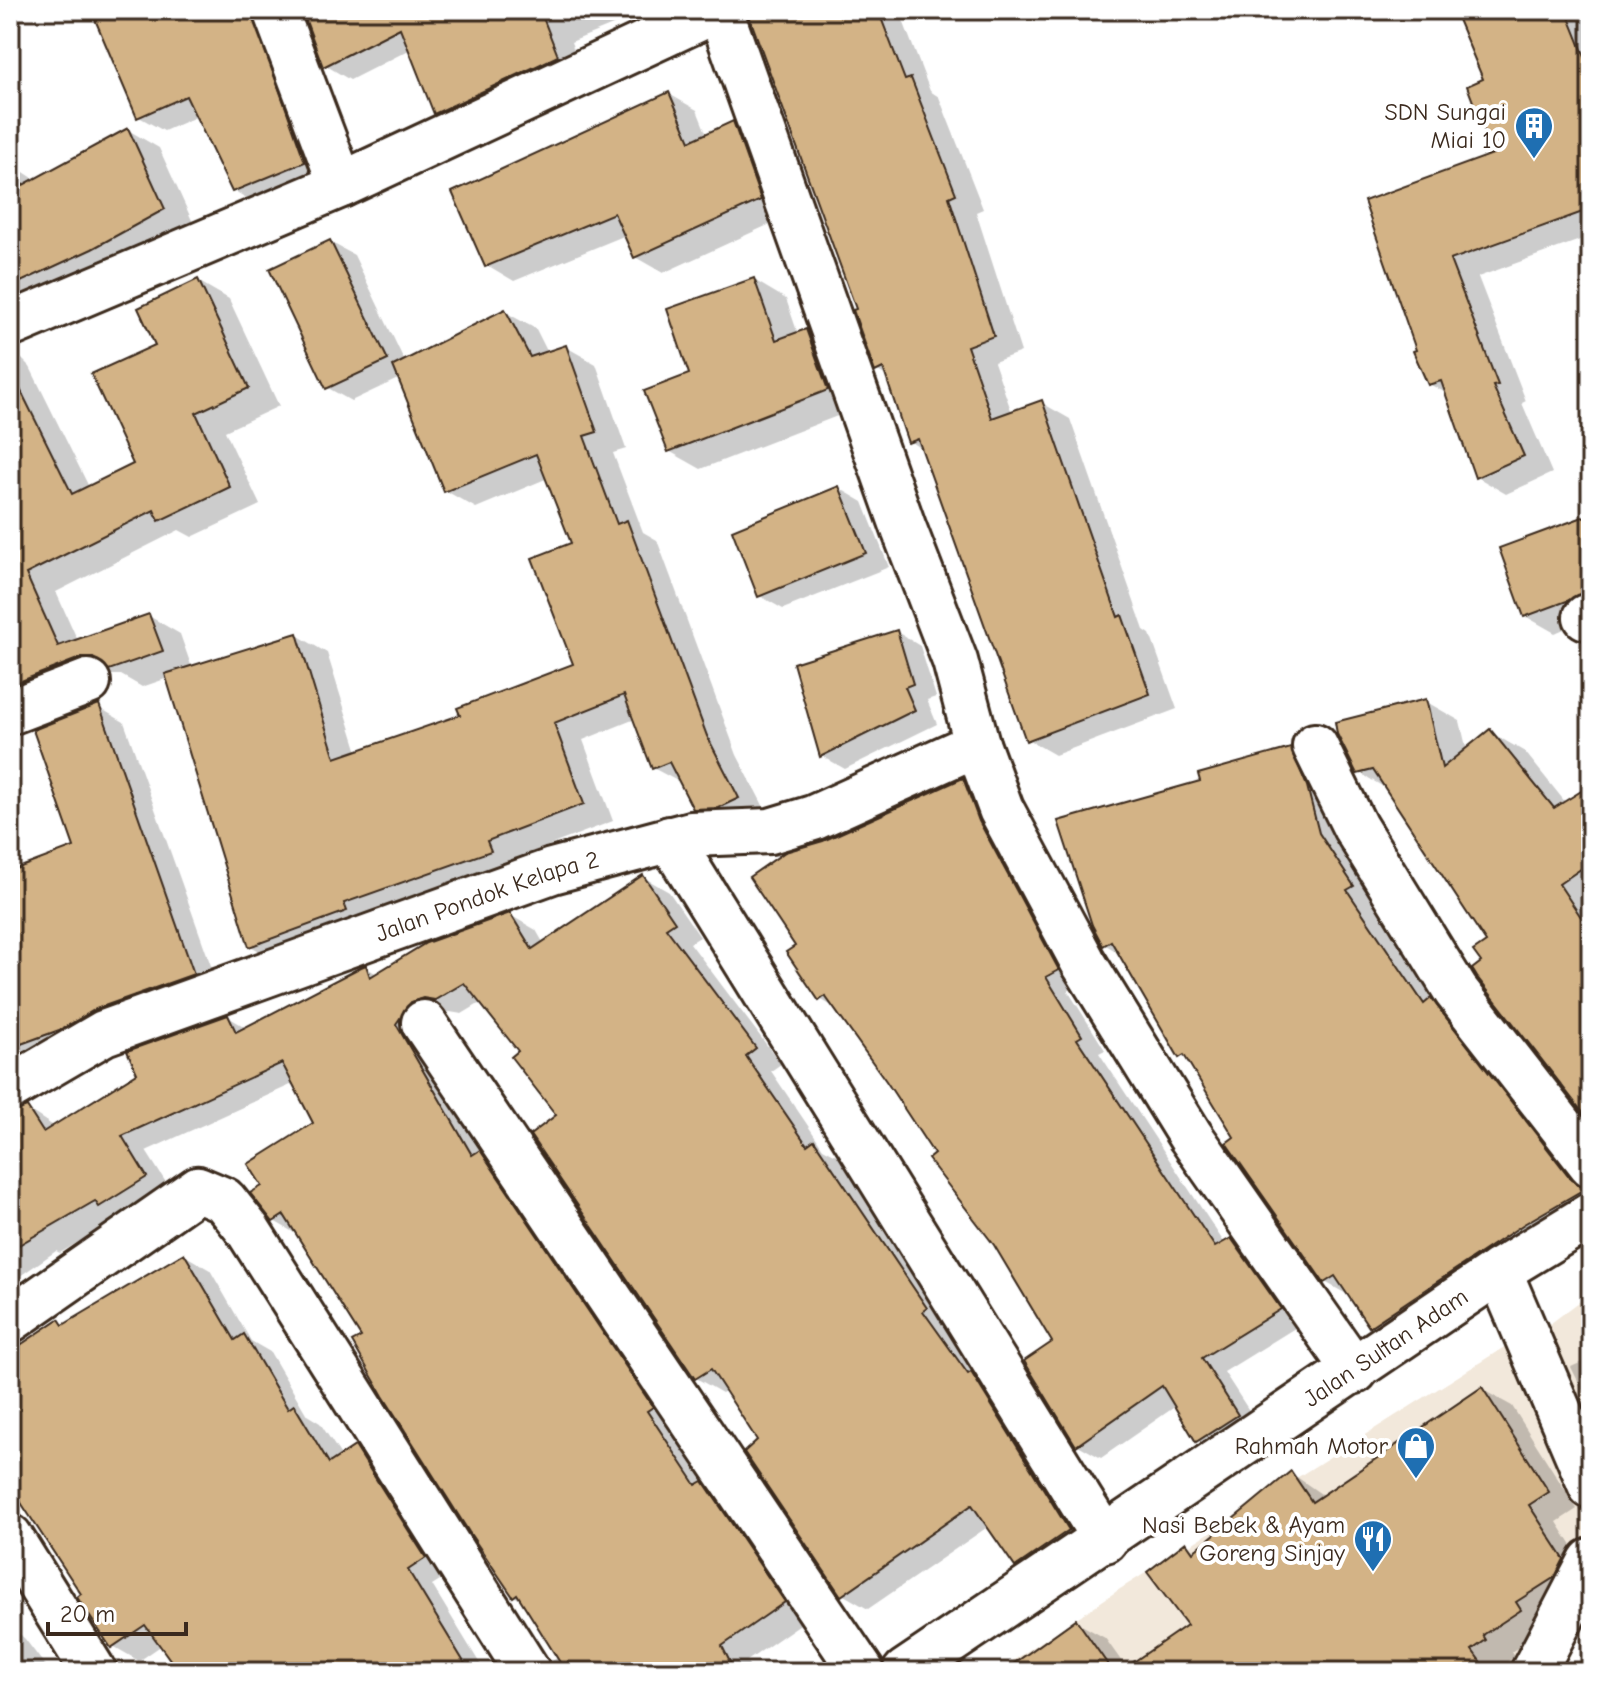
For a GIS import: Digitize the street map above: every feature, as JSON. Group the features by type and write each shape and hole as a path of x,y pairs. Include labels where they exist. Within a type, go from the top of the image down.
{"street":[{"path":"275,10 341,185"},
{"path":"10,325 341,185 718,10 904,529 955,661 977,744 1001,809 1083,962 1191,1137 1355,1371"},
{"path":"10,712 88,682"},
{"name":"Jalan Pondok Kelapa 2","path":"10,1088 104,1033 552,871 691,834 770,831 784,827 813,818 977,744"},
{"path":"1315,746 1355,827 1456,991 1591,1164"},
{"path":"670,839 1105,1540"},
{"path":"424,1023 862,1672"},
{"path":"10,1320 198,1189 224,1200 248,1230 528,1672"},
{"name":"Jalan Sultan Adam","path":"905,1672 1105,1540 1499,1271 1591,1215"},
{"path":"1499,1271 1591,1486"},
{"path":"10,1537 94,1672"},
{"path":"1533,1672 1591,1561"}],"shaded area":[{"path":"1591,1293 1591,1452 1543,1329"},
{"path":"1506,1346 1588,1523 1591,1542 1533,1672 996,1672 1120,1589"}],"building":[{"path":"91,10 251,10 305,162 232,192 186,96 137,118"},
{"path":"302,10 540,10 558,56 434,114 400,28 323,67"},
{"path":"747,10 878,10 905,80 911,78 956,194 949,197 994,336 967,346 992,418 1042,400 1118,617 1122,615 1150,694 1026,741 918,439 908,443 883,368 875,372 853,310 856,309"},
{"path":"1454,10 1566,10 1591,72 1591,209 1450,260 1498,385 1493,386 1524,456 1475,478 1441,381 1428,385 1413,351 1416,350 1364,201 1493,154 1467,86 1483,79"},
{"path":"669,92 690,141 733,121 761,200 634,258 614,213 485,267 452,192"},
{"path":"128,128 165,209 92,249 10,287 10,192"},
{"path":"330,240 388,360 326,389 269,269"},
{"path":"754,278 776,340 806,329 828,390 668,452 644,391 689,374 667,309"},
{"path":"198,279 249,388 196,413 230,487 159,521 154,510 26,574 58,646 149,614 163,651 109,670 93,658 80,658 16,683 10,665 10,369 72,494 133,464 91,374 155,345 138,308"},
{"path":"505,309 530,357 566,345 597,432 584,436 617,524 627,520 707,736 739,798 718,808 693,809 669,762 652,769 624,695 554,723 584,804 487,841 491,851 344,903 347,911 249,947 165,674 297,633 335,758 460,715 457,708 573,664 532,558 571,543 536,454 444,492 393,366"},
{"path":"839,486 866,553 758,597 732,530"},
{"path":"1591,514 1591,592 1524,617 1499,548"},
{"path":"897,630 913,684 905,687 915,710 820,757 793,663"},
{"path":"1426,699 1442,768 1490,729 1554,808 1591,785 1591,862 1559,884 1591,932 1591,1123 1477,977 1472,969 1481,962 1473,951 1486,942 1373,770 1357,774 1337,734 1335,722"},
{"path":"99,704 194,974 96,1009 62,1029 10,1048 10,871 74,847 33,730"},
{"path":"1291,748 1307,786 1319,833 1354,886 1347,890 1424,1004 1431,998 1571,1179 1586,1188 1524,1224 1369,1327 1335,1276 1324,1283 1226,1143 1234,1137 1184,1055 1179,1058 1111,941 1103,946 1092,925 1058,821 1200,781 1198,774"},
{"path":"963,778 979,821 1059,970 1046,977 1082,1036 1077,1039 1215,1247 1231,1238 1281,1309 1202,1358 1238,1415 1196,1442 1162,1386 1076,1446 1024,1361 1052,1342 994,1245 928,1159 934,1154 886,1081 825,996 819,1001 786,952 795,946 749,877 785,852 823,841"},
{"path":"643,875 675,922 666,928 756,1048 746,1056 807,1145 814,1140 927,1308 923,1311 968,1374 971,1372 1069,1530 1015,1567 972,1505 841,1596 744,1452 757,1440 711,1369 695,1379 530,1135 556,1115 511,1057 518,1051 464,983 435,1000 423,998 411,1002 396,1024 472,1155 480,1150 653,1407 647,1411 696,1485 703,1481 785,1602 722,1646 735,1672 566,1672 517,1594 513,1597 469,1532 383,1396 352,1342 361,1337 284,1215 273,1222 250,1193 262,1186 248,1164 313,1123 282,1063 122,1136 147,1177 99,1207 95,1201 10,1250 10,1113 27,1107 43,1132 137,1073 127,1051 228,1015 236,1032 361,967 366,965 370,977 426,943 510,913 532,949"},
{"path":"184,1253 235,1340 244,1334 288,1409 294,1405 329,1463 355,1446 426,1558 408,1570 470,1672 179,1672 145,1625 111,1648 77,1597 81,1594 10,1486 10,1352 59,1319 63,1325"},
{"path":"1482,1387 1549,1492 1529,1505 1564,1559 1555,1577 1516,1602 1521,1610 1483,1635 1486,1640 1472,1650 1488,1672 1119,1672 1187,1625 1147,1572 1186,1542 1193,1552 1291,1471 1312,1502"},
{"path":"1076,1619 1113,1672 1002,1672"}],"place":[{"name":"SDN Sungai Miai 10","path":"1534,160"},
{"name":"Rahmah Motor","path":"1416,1480"},
{"name":"Nasi Bebek & Ayam Goreng Sinjay","path":"1373,1573"}]}
